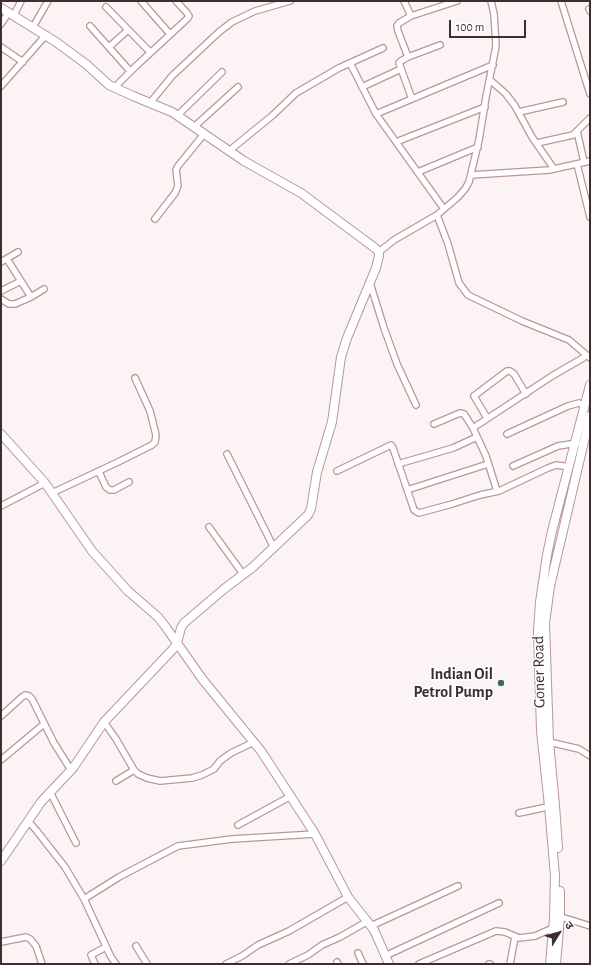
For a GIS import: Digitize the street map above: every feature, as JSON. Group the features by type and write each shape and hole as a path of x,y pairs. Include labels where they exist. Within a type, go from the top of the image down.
{"street":[{"path":"1,24 21,1"},
{"path":"33,27 48,1"},
{"path":"141,1 170,34"},
{"path":"114,88 150,52 188,18 189,16 176,1"},
{"path":"150,103 172,76 204,45 228,25 244,15 290,1"},
{"path":"404,1 411,16"},
{"path":"1,861 28,821 50,792 71,770 104,722 177,643 178,635 184,623 274,548 308,515 311,509 317,472 332,422 342,357 347,338 376,268 379,252 394,240 437,215 465,189 471,175 478,147 496,46 494,14 491,1"},
{"path":"561,1 590,94"},
{"path":"408,57 397,26 401,21 452,2"},
{"path":"106,7 150,52"},
{"path":"1,8 46,35 86,64 103,81 114,88 178,115 244,161 301,193 379,252"},
{"path":"90,26 130,71"},
{"path":"109,47 128,30"},
{"path":"1,86 24,62 46,35"},
{"path":"412,99 399,63 401,60 440,45"},
{"path":"1,47 24,62"},
{"path":"229,151 273,115 296,93 339,68 383,48"},
{"path":"350,63 376,114 444,209"},
{"path":"376,114 493,65"},
{"path":"362,87 401,69"},
{"path":"178,115 222,72"},
{"path":"490,80 506,94 519,112 536,144 554,169"},
{"path":"194,127 238,87"},
{"path":"519,112 564,102"},
{"path":"396,142 485,106"},
{"path":"536,144 573,135 590,118"},
{"path":"471,175 554,169 587,162 577,131"},
{"path":"155,219 175,193 178,186 176,170 178,166 204,134"},
{"path":"418,172 478,147"},
{"path":"576,164 590,217"},
{"path":"437,215 448,244 459,283 468,295 522,321 569,340 588,356 552,376 473,428"},
{"path":"1,262 18,252"},
{"path":"7,259 31,297"},
{"path":"1,291 20,281"},
{"path":"370,282 397,364 416,405"},
{"path":"1,299 9,304 15,304 44,289"},
{"path":"487,418 474,396 507,371 514,374 526,394"},
{"path":"52,493 99,472 145,449 155,442 156,435 150,411 136,378"},
{"name":"Goner Road","path":"556,964 557,915 554,876 545,623 550,586 580,443 585,405 590,385"},
{"path":"507,434 568,406 579,403 585,405"},
{"path":"434,424 460,413 464,414 473,428 486,456 497,491"},
{"name":"Goner Road","path":"552,806 541,731 538,631 540,602 547,555 570,467 590,416"},
{"path":"1,434 4,443 45,483 92,550 128,590 158,617 203,680 261,751 315,834 348,897 369,923 387,960 499,903"},
{"path":"398,464 453,448 477,437"},
{"path":"513,466 558,446 580,443"},
{"path":"337,470 391,445 414,510 419,513 497,491 548,468 560,465 570,467"},
{"path":"228,454 274,548"},
{"path":"406,490 488,464"},
{"path":"99,472 106,487 110,490 114,490 129,482"},
{"path":"1,506 45,483"},
{"path":"209,527 243,574"},
{"path":"547,555 557,557"},
{"path":"1,716 22,697 25,695 29,696 71,770"},
{"path":"104,722 134,770 138,774 147,778 160,781 192,778 209,772 226,756 254,742"},
{"path":"1,760 44,724"},
{"path":"549,742 579,749 590,756"},
{"path":"116,780 134,770"},
{"path":"50,792 76,842"},
{"path":"238,825 290,796"},
{"path":"518,812 552,806"},
{"path":"28,821 65,867 84,899 106,948 116,964"},
{"path":"84,899 125,874 178,846 232,839 315,834"},
{"path":"289,964 322,945 369,923 458,886"},
{"path":"226,964 289,931 348,897"},
{"path":"557,915 590,926"},
{"name":"Goner Road","path":"550,964 553,928 557,915"},
{"path":"419,964 496,931 505,932 515,937 526,938 535,936 553,928"},
{"path":"1,942 26,937 30,939 36,946 42,964"},
{"path":"510,964 515,937"},
{"path":"136,946 146,964"},
{"path":"95,964 91,955 106,948"},
{"path":"358,953 363,964"}],"place":[{"name":"Indian Oil Petrol Pump","path":"501,683"}]}
